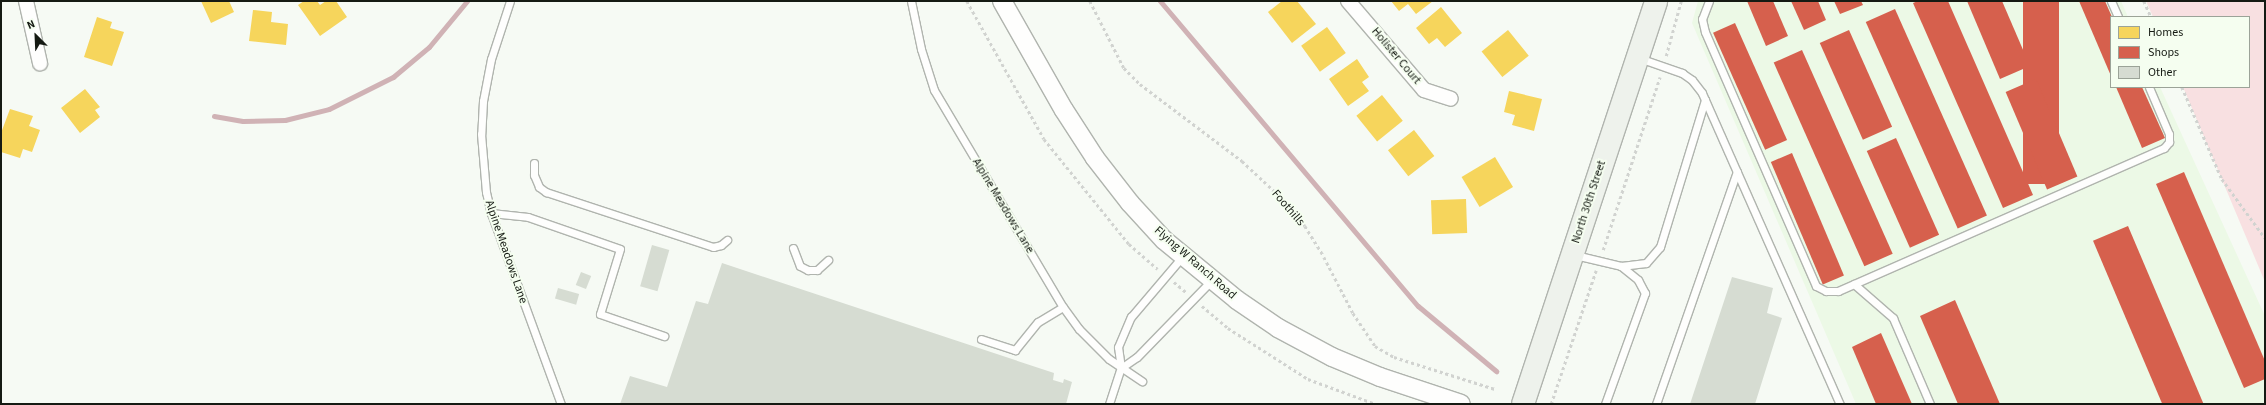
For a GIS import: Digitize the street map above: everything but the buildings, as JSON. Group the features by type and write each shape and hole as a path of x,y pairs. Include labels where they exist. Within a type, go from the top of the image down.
{"main road":[{"name":"North 30th Street","path":"1523,404 1656,1"}],"street":[{"path":"26,1 40,62"},
{"name":"Flying W Ranch Road","path":"1002,1 1064,110 1095,158 1130,203 1164,240 1212,280 1278,328 1332,357 1380,377 1461,404"},
{"name":"Holister Court","path":"1348,1 1424,90 1451,99"}],"lane":[{"name":"Alpine Meadows Lane","path":"510,1 491,59 483,101 482,161 491,213 561,404"},
{"name":"Alpine Meadows Lane","path":"911,1 921,49 934,90 1063,307 1080,329 1109,359 1142,381"},
{"path":"1709,1 1702,19 1705,32 1816,286 1826,291 1838,291 2164,148 2169,142 2169,134 2149,88"},
{"path":"2111,1 2118,16"},
{"path":"1637,58 1682,73 1692,80 1705,100 1840,404"},
{"path":"1572,254 1621,266 1646,263 1660,247 1705,100"},
{"path":"534,163 534,175 539,187 546,192 713,247 721,245 727,240"},
{"path":"1656,404 1737,172"},
{"path":"491,213 528,217 620,249 600,314 664,336"},
{"path":"793,248 800,266 808,270 817,270 828,260"},
{"path":"1109,404 1121,368 1118,347 1131,317 1183,256"},
{"path":"1605,404 1645,292 1638,280 1621,266"},
{"path":"1121,368 1137,357 1212,280"},
{"path":"1854,284 1893,318 1930,404"},
{"path":"981,339 1015,350 1038,322 1063,307"}],"path":[{"name":"Foothills","path":"1090,1 1124,68 1140,84 1242,161 1284,201 1304,226 1324,257 1353,313 1375,346 1394,357 1495,389"},
{"path":"1551,404 1651,111 1681,1"},
{"path":"2144,1 2151,16"},
{"path":"2182,88 2222,179 2265,238"}],"shaded area":[{"path":"1698,1 2121,1 2128,16 2110,16 2110,88 2160,88 2265,316 2265,404 1856,404 1692,23"},
{"path":"2146,1 2265,1 2265,282 2183,88 2250,88 2250,16 2153,16"}],"waterway":[{"path":"214,116 243,121 285,120 329,109 393,77 429,47 467,1"},
{"path":"1160,1 1418,306 1496,371"}]}
